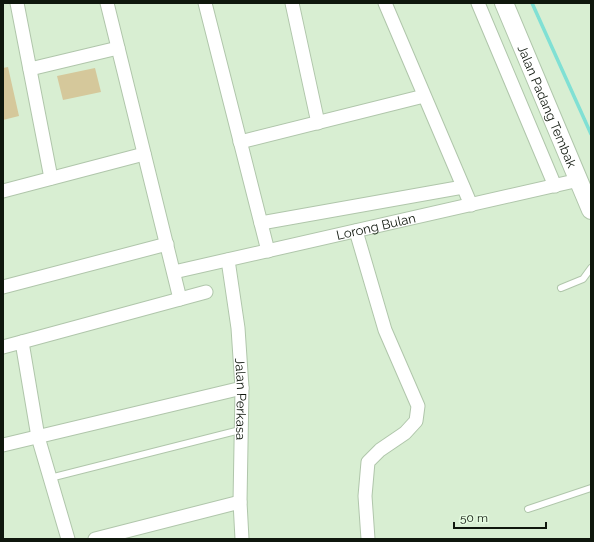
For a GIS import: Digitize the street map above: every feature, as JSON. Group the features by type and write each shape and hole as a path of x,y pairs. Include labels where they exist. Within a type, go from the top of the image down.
{"main road":[{"name":"Jalan Padang Tembak","path":"504,3 591,210"}],"street":[{"path":"17,3 51,178"},
{"path":"107,3 180,299"},
{"path":"204,3 268,251"},
{"path":"292,3 318,123"},
{"path":"385,3 471,205"},
{"path":"478,3 555,186"},
{"path":"30,69 118,48"},
{"path":"240,142 424,96"},
{"path":"3,191 144,154"},
{"name":"Lorong Bulan","path":"174,272 579,180"},
{"path":"261,223 463,187"},
{"path":"356,231 385,330 418,406 416,421 406,433 380,450 368,462 365,496 368,539"},
{"path":"3,287 167,244"},
{"name":"Jalan Perkasa","path":"228,260 238,328 242,388 240,430 240,502 242,539"},
{"path":"3,347 206,292"},
{"path":"22,342 38,437 68,539"},
{"path":"3,445 242,388"},
{"path":"95,539 240,502"}],"lane":[{"path":"561,288 583,279 591,268"},
{"path":"50,478 240,430"},
{"path":"528,509 591,488"}],"shaded area":[{"path":"8,67 19,116 3,120 3,68"},
{"path":"95,68 101,92 63,100 57,76"}],"waterway":[{"path":"532,3 591,134"}]}
